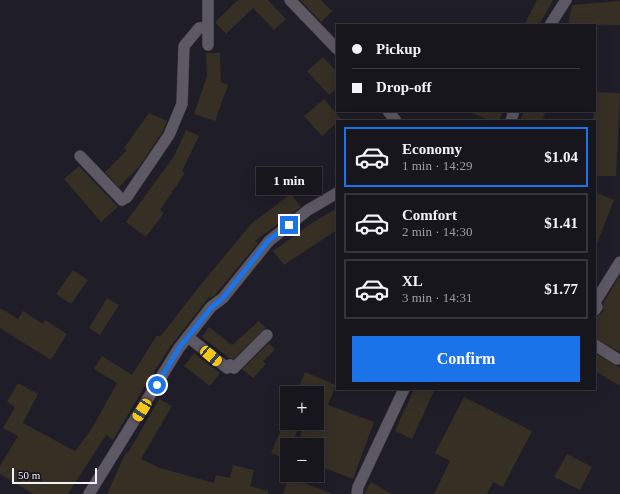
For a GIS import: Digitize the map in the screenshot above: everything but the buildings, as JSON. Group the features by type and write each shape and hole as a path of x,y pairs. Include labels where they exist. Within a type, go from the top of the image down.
{"street":[{"path":"208,0 208,44"},
{"path":"290,0 336,48"},
{"path":"551,24 566,0"},
{"path":"80,156 122,200 126,197 169,135 182,104 184,46 199,28 208,27"},
{"path":"389,112 395,120"},
{"path":"89,494 188,336 211,308 223,298 269,240 308,210 336,194"},
{"path":"596,300 620,262"},
{"path":"188,336 227,368 230,365 234,368 267,335"},
{"path":"596,346 617,358"},
{"path":"357,494 358,487 404,390"}],"route":[{"path":"157,385 179,348 211,308 223,298 269,240 289,225"}]}
